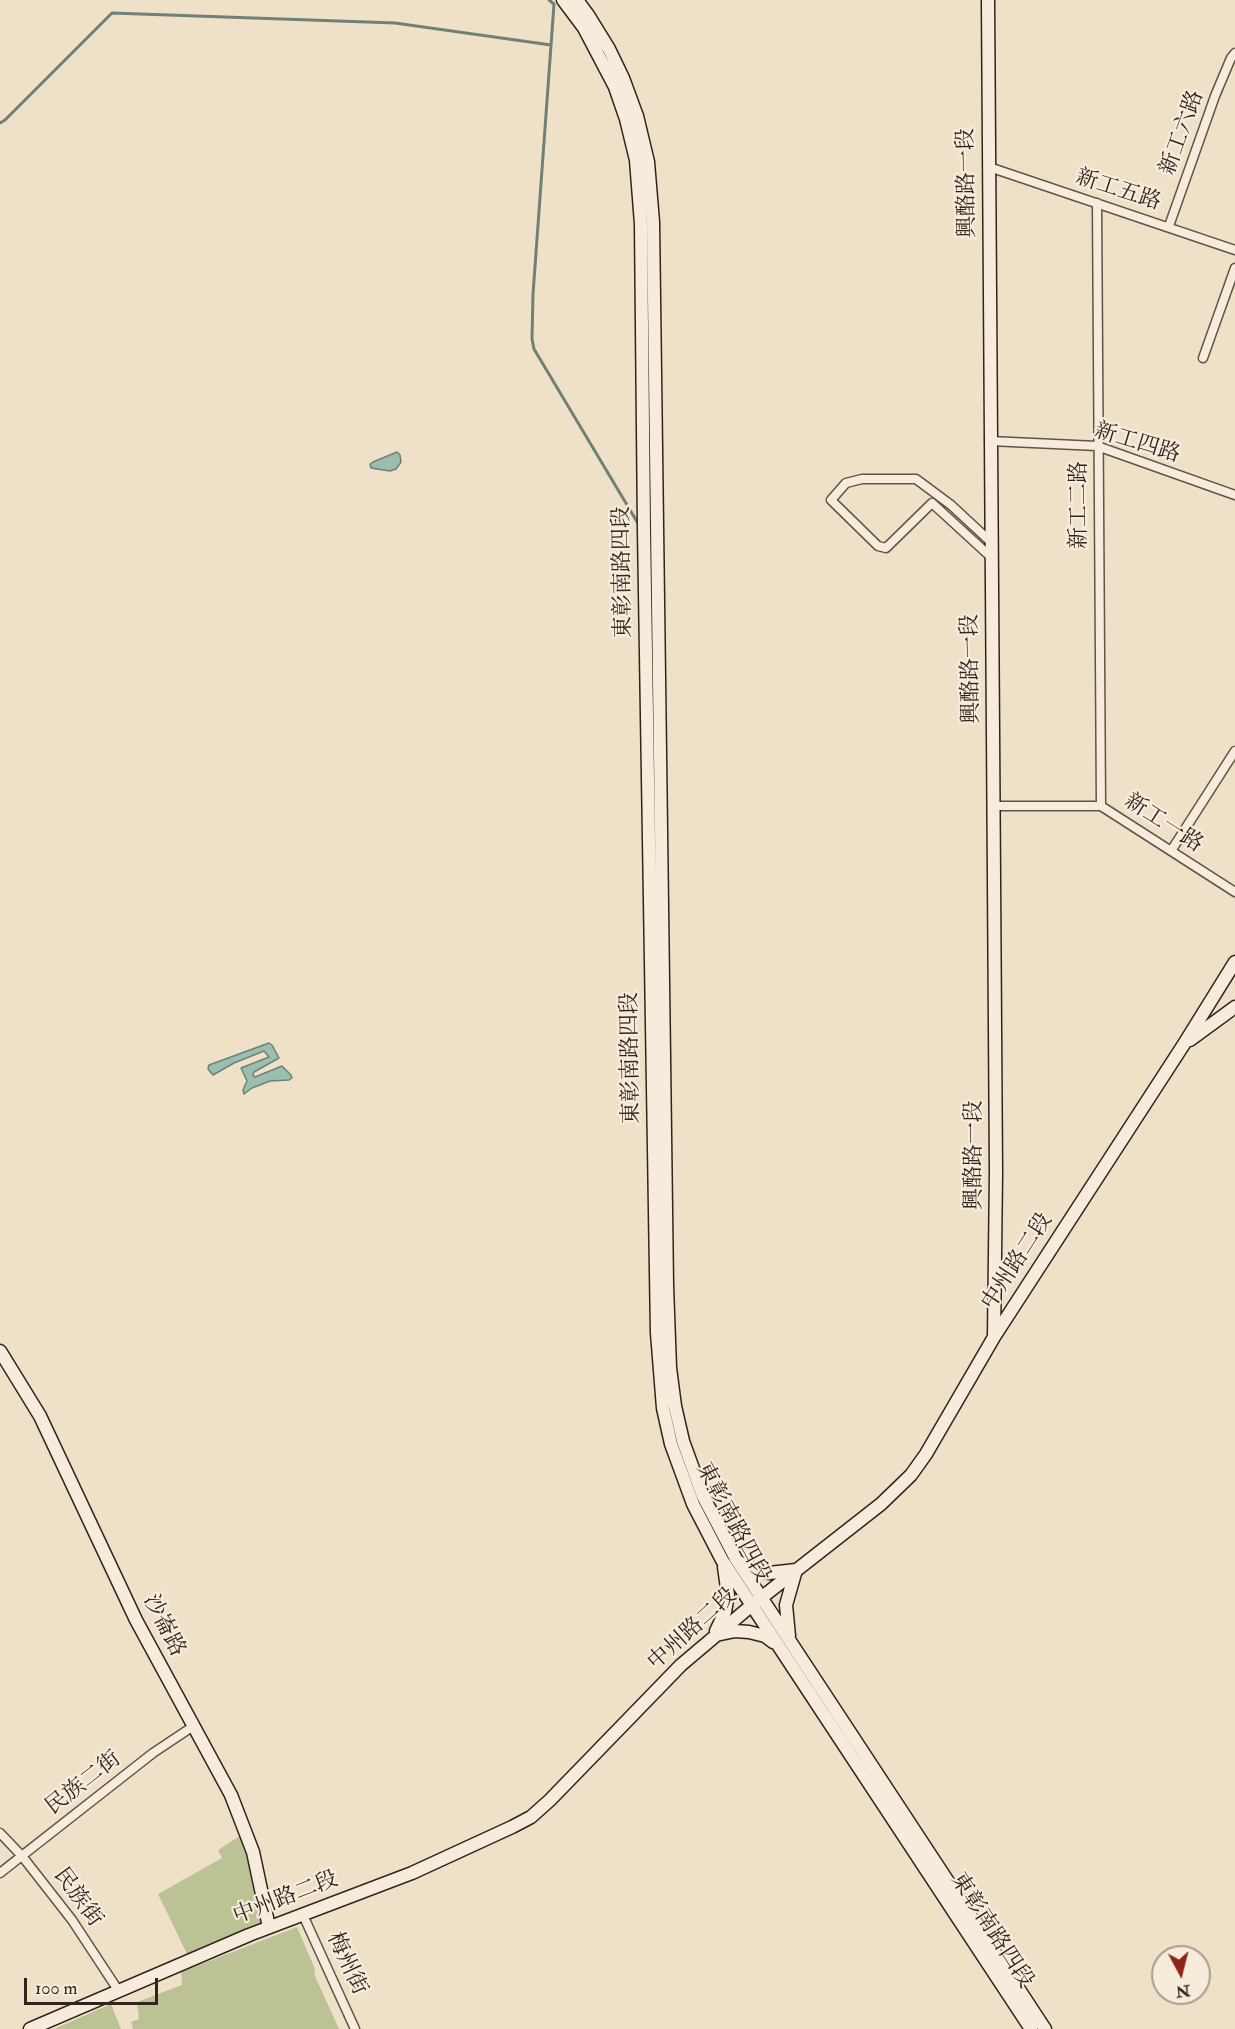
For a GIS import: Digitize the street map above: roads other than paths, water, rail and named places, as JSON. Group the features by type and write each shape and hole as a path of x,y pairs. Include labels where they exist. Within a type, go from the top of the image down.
{"street":[{"name":"東彰南路四段","path":"563,0 584,28 615,87 636,160 641,225 644,553 659,1369 667,1426 680,1473 693,1504 722,1560 757,1601"},
{"name":"興酪路一段","path":"988,0 996,1172 994,1337"},
{"name":"東彰南路四段","path":"579,2 600,32 623,78 637,116 648,162 653,222 666,1239 670,1368 675,1406 683,1441 706,1503 757,1601 1031,2029"},
{"name":"新工六路","path":"1169,226 1215,96 1235,53"},
{"name":"新工五路","path":"989,166 1235,250"},
{"name":"新工二路","path":"1097,203 1101,806"},
{"path":"1203,358 1235,268"},
{"name":"新工四路","path":"990,441 1097,446 1235,495"},
{"path":"992,543 951,506 916,479 862,479 846,483 831,500 878,546 886,548 932,503 992,558"},
{"path":"1171,851 1235,751"},
{"name":"新工一路","path":"993,806 1101,806 1235,892"},
{"name":"中州路二段","path":"30,2029 269,1927 412,1873 512,1827 531,1816 550,1800 681,1665 714,1635 881,1504 910,1475 926,1454 994,1337 1235,962"},
{"path":"1184,1044 1235,1007"},
{"name":"沙崙路","path":"0,1351 40,1416 136,1620 192,1727 231,1795 253,1852 269,1927"},
{"path":"714,1635 735,1631 749,1632 765,1636 784,1645 786,1605 796,1570 769,1573 745,1566 736,1559"},
{"path":"714,1635 725,1612 728,1595 722,1560"},
{"name":"東彰南路四段","path":"784,1645 1045,2029"},
{"name":"民族二街","path":"0,1873 153,1753 192,1727"},
{"name":"民族街","path":"0,1833 22,1856 72,1920 118,1990"},
{"name":"梅州街","path":"303,1915 355,2029"}],"waterway":[{"path":"549,0 554,4 533,294 532,339 534,349 639,525"},
{"path":"0,123 112,13 395,23 551,45"}]}
